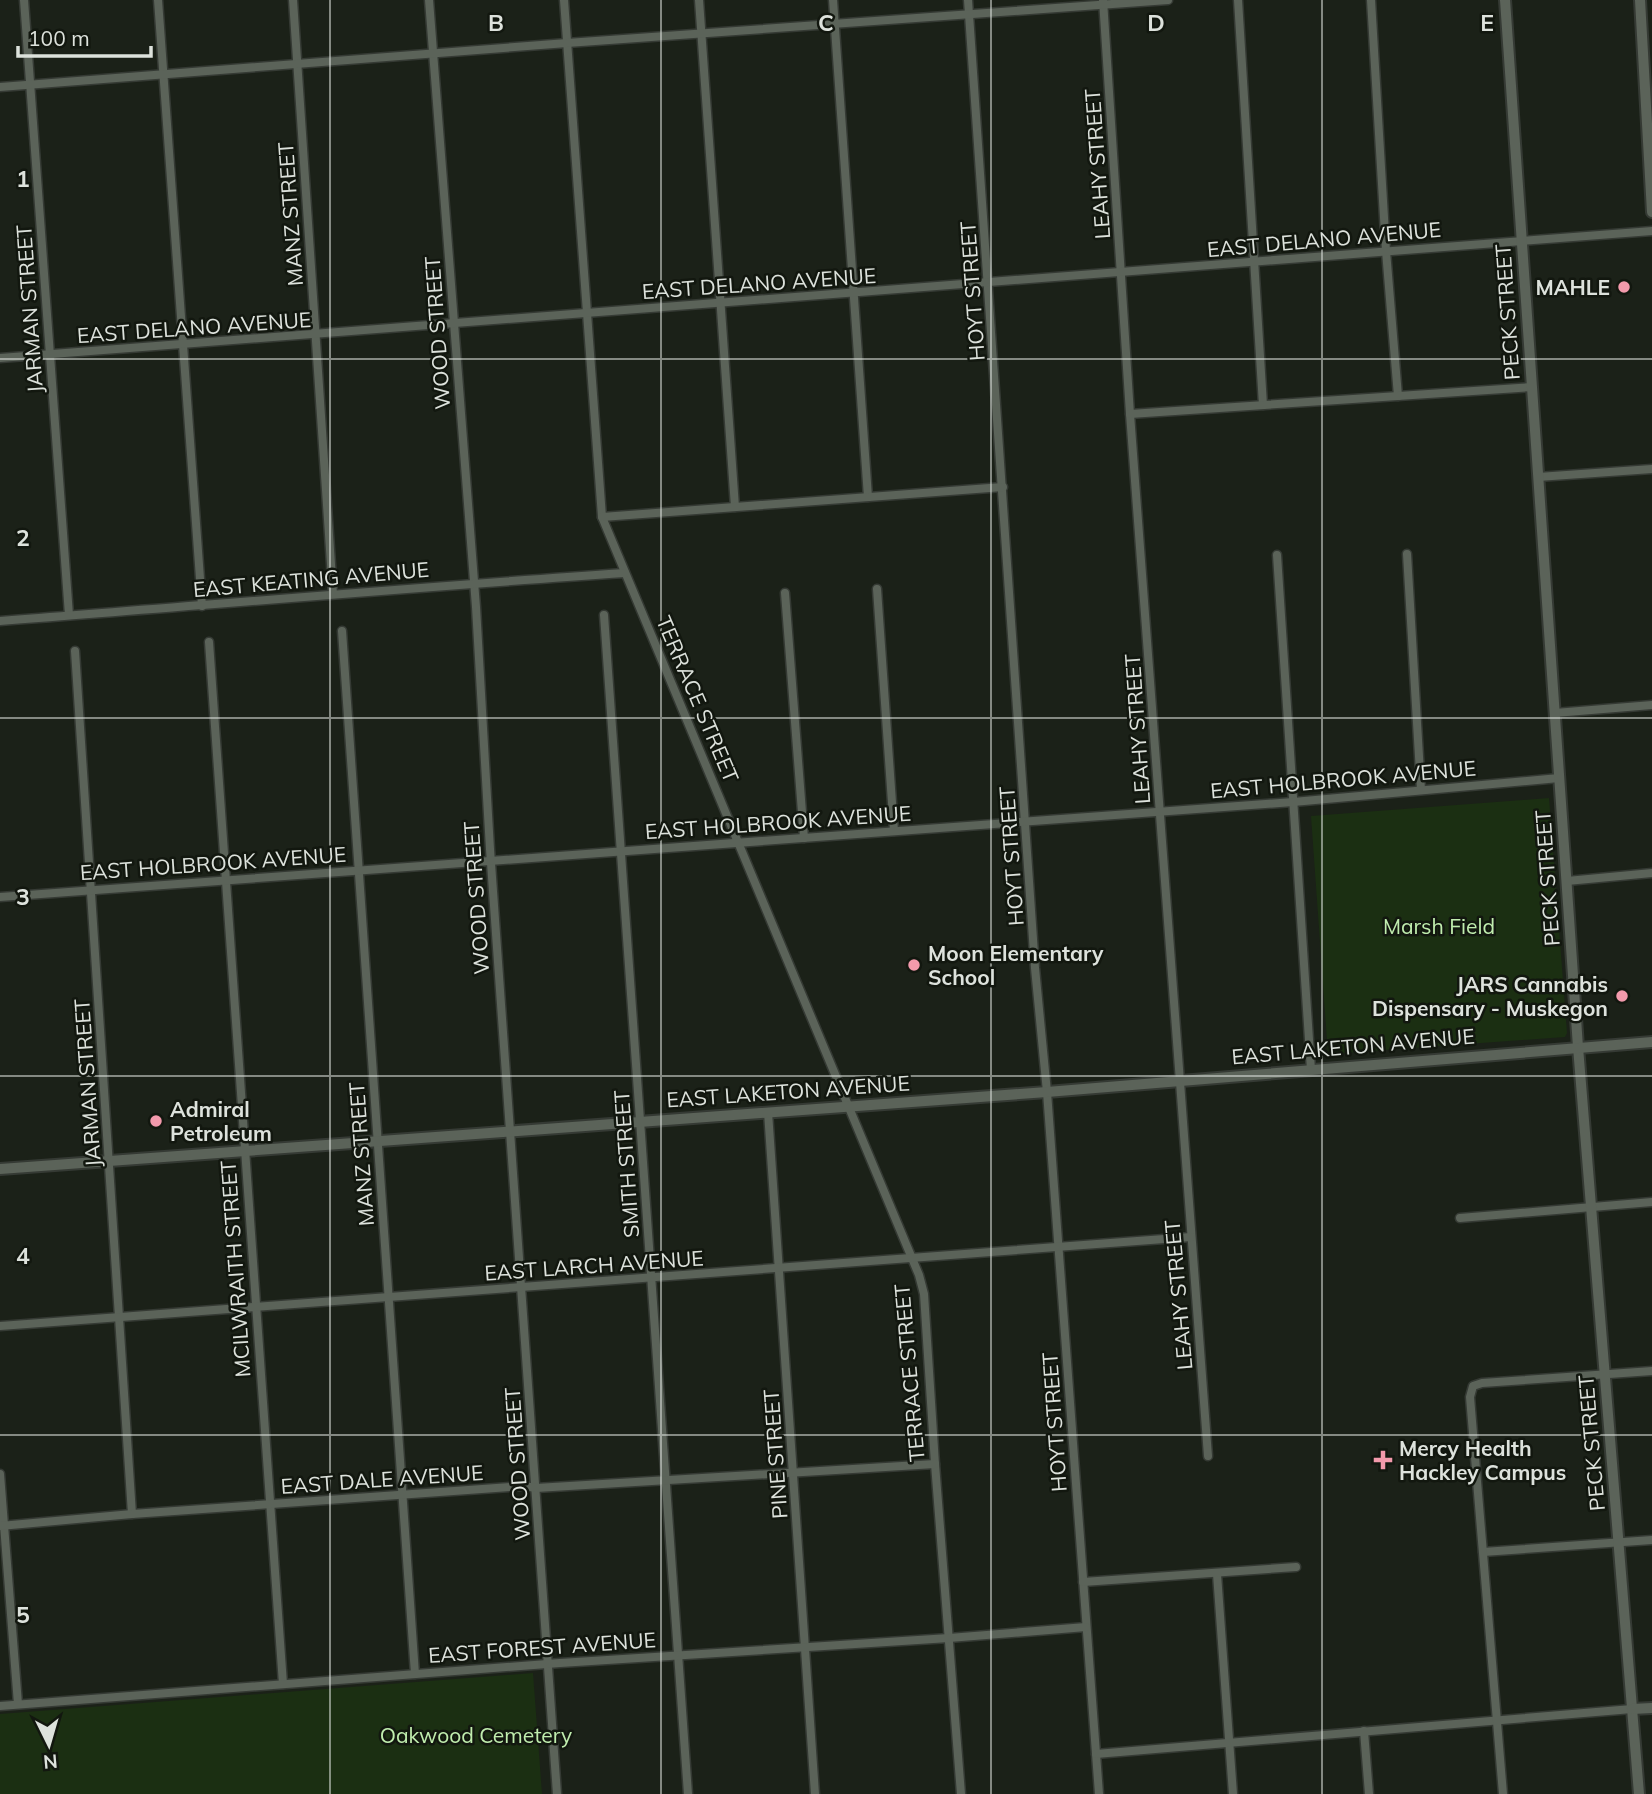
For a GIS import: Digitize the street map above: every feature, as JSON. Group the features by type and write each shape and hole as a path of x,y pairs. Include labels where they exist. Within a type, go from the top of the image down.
{"street":[{"name":"JARMAN STREET","path":"24,0 69,615"},
{"path":"158,0 202,606"},
{"name":"MANZ STREET","path":"293,0 333,593"},
{"name":"WOOD STREET","path":"429,0 474,584 557,1794"},
{"name":"TERRACE STREET","path":"564,0 602,517 913,1259 924,1294 961,1794"},
{"path":"699,0 735,508"},
{"path":"834,0 868,497"},
{"name":"HOYT STREET","path":"968,0 1035,968 1047,1091 1099,1794"},
{"path":"0,87 1168,0"},
{"path":"1238,0 1263,405"},
{"path":"1371,0 1386,251 1398,396"},
{"name":"PECK STREET","path":"1505,0 1578,1047 1639,1794"},
{"path":"1640,0 1652,212"},
{"name":"LEAHY STREET","path":"1103,3 1130,414 1208,1456"},
{"name":"EAST DELANO AVENUE","path":"0,358 1652,231"},
{"path":"1130,414 1532,387"},
{"path":"1538,477 1652,469"},
{"path":"602,517 1003,487"},
{"path":"1408,554 1421,790"},
{"path":"1277,555 1311,1070"},
{"name":"EAST KEATING AVENUE","path":"0,621 333,593 625,573"},
{"path":"877,589 894,831"},
{"path":"785,593 804,838"},
{"name":"SMITH STREET","path":"604,615 688,1794"},
{"name":"MANZ STREET","path":"342,631 415,1674"},
{"name":"MCILWRAITH STREET","path":"208,642 283,1684"},
{"name":"JARMAN STREET","path":"75,651 132,1514"},
{"path":"1555,713 1652,705"},
{"name":"EAST HOLBROOK AVENUE","path":"0,897 1293,802 1559,778"},
{"path":"1567,881 1652,873"},
{"name":"EAST LAKETON AVENUE","path":"0,1169 1047,1091 1652,1042"},
{"name":"PINE STREET","path":"768,1112 815,1794"},
{"path":"1460,1218 1652,1202"},
{"name":"EAST LARCH AVENUE","path":"0,1326 1191,1237"},
{"path":"1503,1794 1470,1396 1473,1386 1482,1383 1652,1371"},
{"name":"EAST DALE AVENUE","path":"2,1526 524,1486 536,1488 935,1464"},
{"path":"0,1474 18,1704"},
{"path":"1483,1552 1652,1540"},
{"path":"1083,1582 1296,1567"},
{"path":"1217,1574 1233,1794"},
{"name":"EAST FOREST AVENUE","path":"0,1706 1087,1627"},
{"path":"1096,1754 1652,1708"},
{"path":"1364,1731 1368,1794"}],"green space":[{"name":"Marsh Field","path":"1549,798 1567,1033 1565,1037 1328,1054 1311,816"},
{"name":"Oakwood Cemetery","path":"533,1673 542,1794 0,1794 0,1714"}],"place":[{"name":"MAHLE","path":"1624,287"},
{"name":"Moon Elementary School","path":"914,965"},
{"name":"JARS Cannabis Dispensary - Muskegon","path":"1622,996"},
{"name":"Admiral Petroleum","path":"156,1121"},
{"name":"Mercy Health Hackley Campus","path":"1383,1460"}]}
